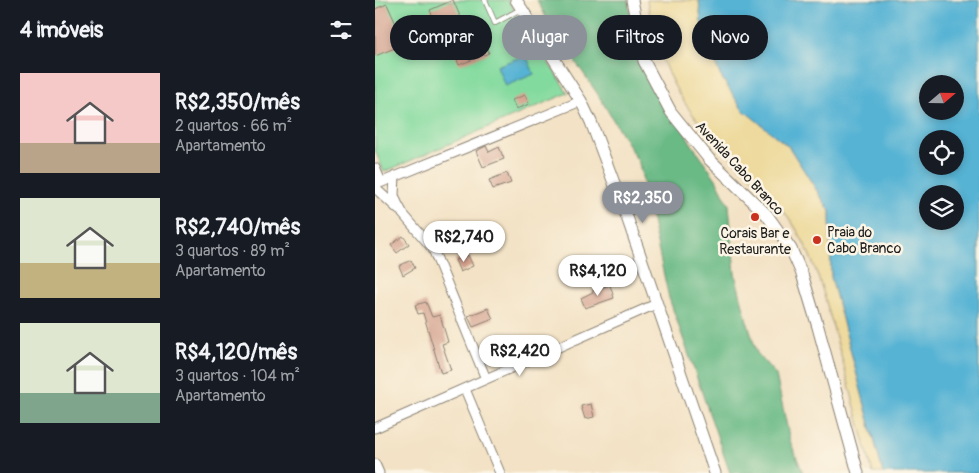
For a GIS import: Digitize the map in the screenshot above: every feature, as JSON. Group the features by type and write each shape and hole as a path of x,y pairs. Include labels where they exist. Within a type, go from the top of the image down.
{"street":[{"name":"Avenida Cabo Branco","path":"632,0 644,61 671,112 709,159 767,215 791,248 802,274 818,327 858,473"},
{"path":"519,4 581,101 621,202 715,473"},
{"path":"377,185 581,101"},
{"path":"375,168 377,185 433,249 486,379"},
{"path":"395,176 394,195 403,214"},
{"path":"375,428 656,304"},
{"path":"465,389 500,473"},
{"path":"375,464 379,473"}],"lane":[{"path":"485,0 495,23 519,4"}],"green space":[{"path":"375,0 508,0 518,15 502,15 502,60 547,60 568,93 384,172 375,150"},
{"path":"537,0 628,0 631,15 597,15 597,60 641,60 691,143 716,179 729,205 735,274 747,321 757,353 776,375 790,441 803,473 730,473 669,298 639,163 597,93 574,60 587,60 587,15 545,15"}],"sand":[{"name":"Praia do Cabo Branco","path":"647,0 699,0 700,15 692,15 692,60 715,60 720,75 743,109 789,147 830,211 831,277 883,473 873,473 825,299 803,240 788,217 765,190 698,122 675,86 663,60 682,60 682,15 650,15"}],"water":[{"path":"699,0 979,0 979,473 883,473 831,277 830,211 789,147 742,109 720,75 715,60 768,60 768,15 700,15"},
{"path":"513,60 528,60 534,74 505,86 497,66"}],"building":[{"path":"453,0 460,15 432,15 430,10"},
{"path":"387,4 392,15 390,15 390,50 375,56 375,9"},
{"path":"457,60 472,60 459,65"},
{"path":"525,95 529,104 516,109 512,100"},
{"path":"486,146 489,152 499,147 504,159 483,167 476,151"},
{"path":"507,173 511,183 493,189 489,180"},
{"path":"403,236 409,244 397,253 391,245"},
{"path":"468,255 473,266 460,272 455,260"},
{"path":"411,260 415,268 403,275 399,266"},
{"path":"610,285 614,298 585,308 581,298 593,292 593,290"},
{"path":"426,302 432,317 440,315 448,342 442,344 451,370 441,373 423,313 418,314 415,305"},
{"path":"488,308 493,319 473,327 468,316"},
{"path":"591,404 594,417 585,419 581,406"}],"place":[{"name":"Corais Bar e Restaurante","path":"755,217"},
{"name":"Praia do Cabo Branco","path":"817,240"}]}
